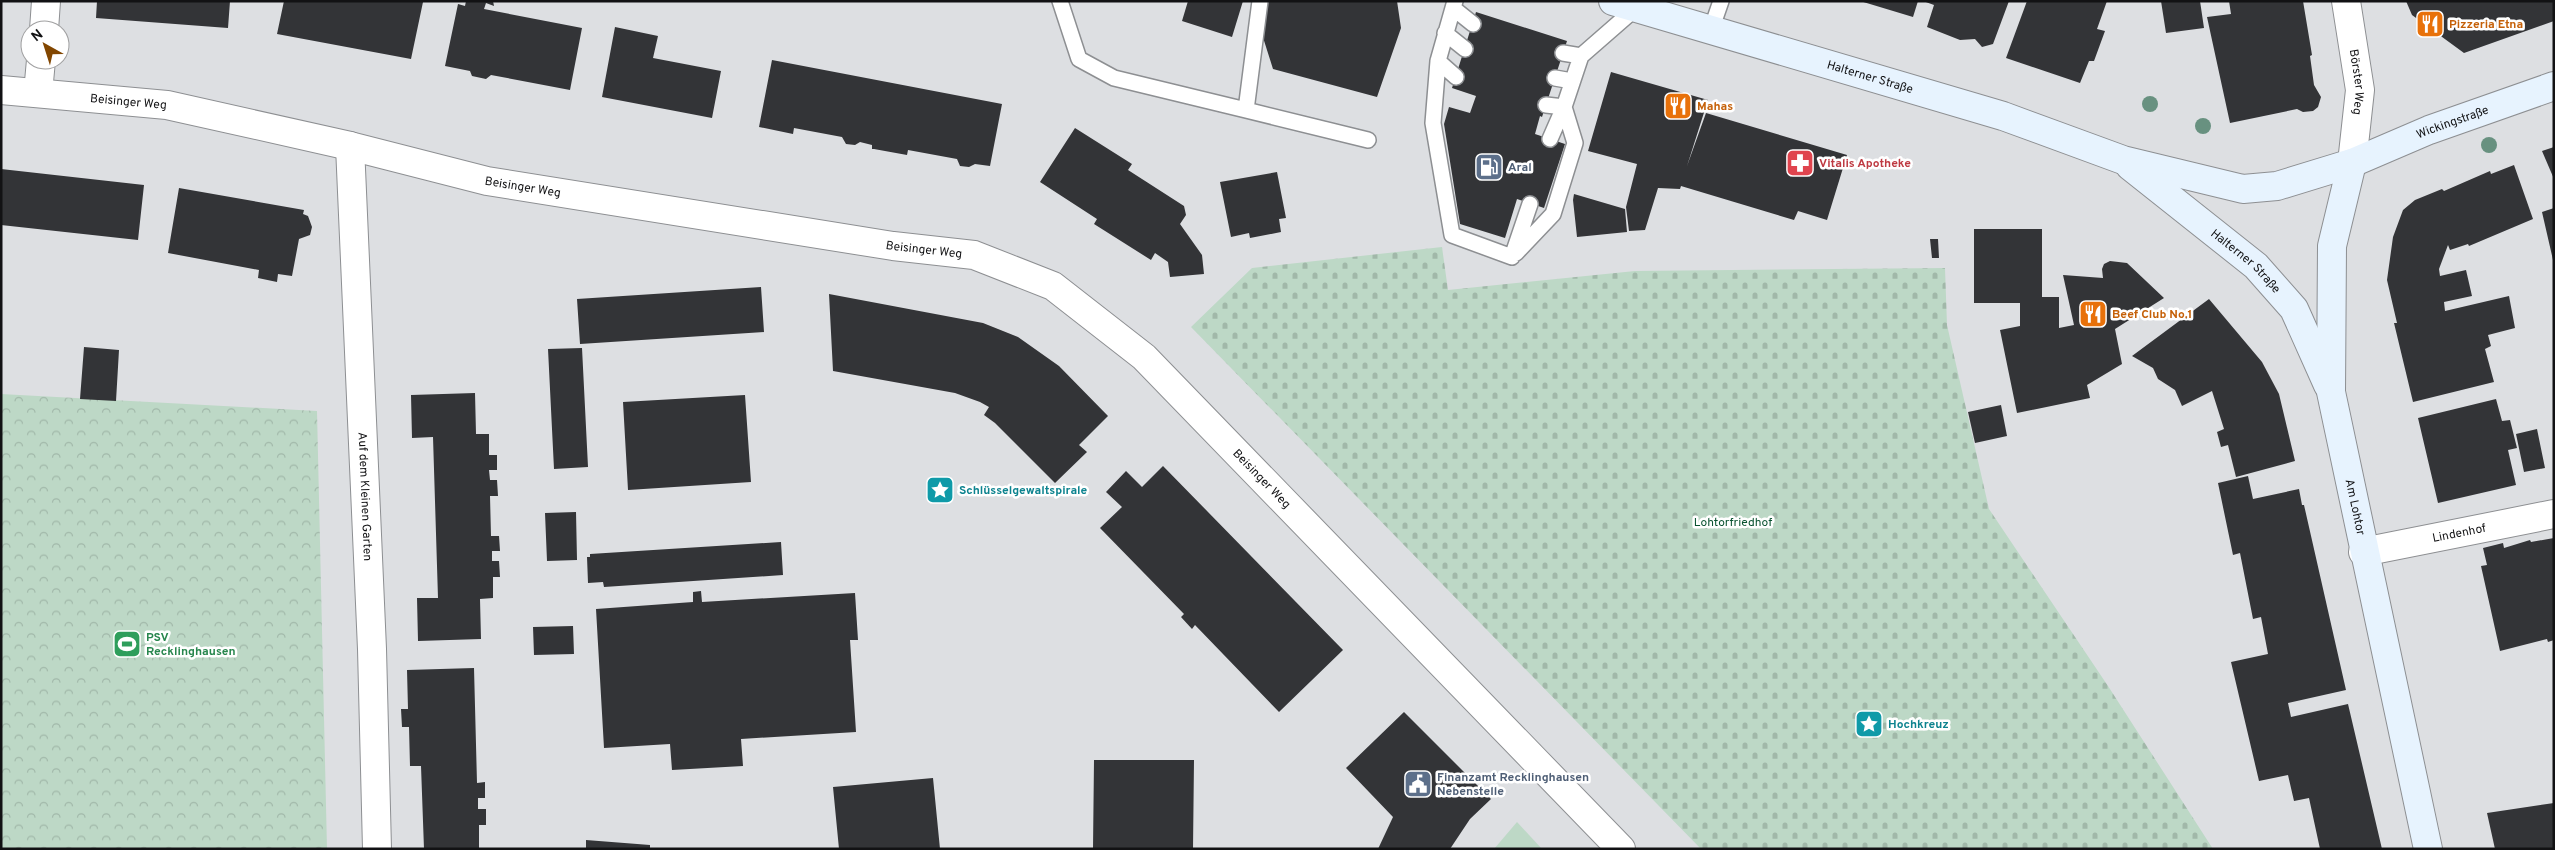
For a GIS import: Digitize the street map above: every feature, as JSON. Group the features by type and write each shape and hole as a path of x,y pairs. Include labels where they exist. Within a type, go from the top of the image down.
{"main road":[{"name":"Halterner Straße","path":"1624,5 2003,116 2123,160 2243,189 2277,186 2352,163"},
{"name":"Wickingstraße","path":"2352,163 2429,130 2554,86"},
{"name":"Halterner Straße","path":"2123,160 2256,266 2294,309 2331,392"},
{"name":"Am Lohtor","path":"2352,163 2332,246 2331,392 2363,552 2428,849"}],"street":[{"path":"45,20 46,1"},
{"name":"Börster Weg","path":"2346,1 2360,90 2352,163"},
{"path":"38,92 40,70"},
{"name":"Beisinger Weg","path":"1,90 167,105 350,146 486,181 893,246 974,255 1053,286 1144,357 1621,849"},
{"name":"Auf dem Kleinen Garten","path":"350,146 372,648 377,849"},
{"name":"Lindenhof","path":"2363,552 2554,514"}],"lane":[{"path":"1060,1 1079,59 1114,78 1368,140"},
{"path":"1246,110 1260,1"},
{"path":"1711,30 1721,1"},
{"path":"1473,24 1454,4 1438,61 1433,123 1452,235 1512,257"},
{"path":"1550,138 1564,107 1581,56 1624,5"},
{"path":"1445,33 1465,49"},
{"path":"1563,53 1581,56"},
{"path":"1438,61 1456,77"},
{"path":"1555,78 1572,81"},
{"path":"1546,105 1564,107"},
{"path":"1512,257 1553,214 1575,143 1564,107"},
{"path":"1512,257 1530,204"}],"green space":[{"name":"Lohtorfriedhof","path":"1442,247 1448,290 1635,271 1945,268 1947,325 1989,509 2108,686 2213,849 1701,849 1191,327 1252,268"},
{"name":"PSV Recklinghausen","path":"1,394 317,411 327,849 1,849"},
{"path":"1517,822 1542,849 1494,849"}],"building":[{"path":"97,1 230,1 228,28 96,18"},
{"path":"284,1 423,2 411,59 277,34"},
{"path":"466,1 493,1 494,6 486,3 484,9 582,28 570,90 491,75 486,79 472,76 470,71 445,66 458,4 465,6"},
{"path":"1188,1 1243,1 1232,37 1182,21"},
{"path":"1268,1 1397,1 1401,28 1377,97 1273,69 1260,28"},
{"path":"1860,1 1918,1 1913,17"},
{"path":"1923,1 2009,1 1993,44 1982,47 1975,39 1960,40 1927,27 1934,5"},
{"path":"2027,1 2107,1 2097,29 2105,31 2094,61 2089,61 2080,83 2006,58"},
{"path":"2161,1 2200,1 2204,28 2166,33"},
{"path":"2229,1 2303,1 2312,55 2310,56 2314,85 2321,97 2318,107 2313,111 2303,112 2297,109 2230,123 2207,17 2231,14"},
{"path":"2406,1 2554,1 2554,21 2464,53 2412,15"},
{"path":"1476,12 1567,41 1535,134 1565,144 1544,208 1517,199 1505,238 1460,224 1444,124 1449,107 1470,113 1476,96 1452,88"},
{"path":"615,27 658,36 653,58 721,71 712,118 602,97"},
{"path":"772,60 1002,104 990,166 975,164 969,167 960,166 957,159 908,150 907,155 872,149 872,145 860,142 855,145 846,144 842,137 794,128 793,134 759,127"},
{"path":"1611,72 1708,100 1687,166 1706,113 1847,155 1827,220 1798,211 1794,220 1681,186 1680,189 1658,188 1645,230 1629,231 1626,207 1637,164 1588,151"},
{"path":"1075,128 1132,164 1128,170 1184,206 1186,215 1180,224 1202,255 1204,274 1170,277 1168,262 1155,253 1151,260 1094,224 1097,219 1040,182"},
{"path":"2554,147 2554,179 2542,151"},
{"path":"2514,165 2533,219 2469,246 2468,244 2450,250 2448,245 2439,269 2440,276 2466,270 2472,296 2444,302 2445,311 2509,296 2515,328 2488,335 2491,346 2485,349 2494,382 2413,402 2394,323 2397,323 2387,280 2393,237 2403,210 2415,200 2442,189 2444,191 2490,171 2491,174"},
{"path":"1,169 144,185 138,240 1,225"},
{"path":"1277,172 1286,218 1279,219 1281,232 1250,238 1249,233 1231,237 1220,182"},
{"path":"179,188 304,210 303,214 308,216 312,227 310,235 299,239 292,276 278,274 277,282 258,278 259,270 168,253"},
{"path":"1574,194 1625,209 1627,232 1577,237"},
{"path":"2554,208 2554,260 2553,260 2542,212"},
{"path":"1974,229 2042,229 2042,297 2059,297 2059,328 2074,325 2063,275 2103,278 2102,269 2104,264 2110,261 2127,263 2164,298 2115,329 2122,364 2087,385 2090,398 2017,413 2000,330 2020,326 2020,303 1974,303"},
{"path":"1930,239 1938,239 1939,258 1932,258"},
{"path":"761,287 764,332 580,344 577,299"},
{"path":"829,294 983,323 1018,337 1059,366 1108,416 1079,445 1087,452 1055,483 995,423 984,415 989,407 980,402 955,393 833,371"},
{"path":"2209,299 2262,362 2279,394 2295,461 2236,477 2228,445 2221,447 2217,432 2224,429 2212,391 2182,406 2175,390 2158,379 2153,368 2132,356"},
{"path":"84,347 119,350 116,401 80,399"},
{"path":"582,348 588,467 554,469 548,349"},
{"path":"475,393 476,434 489,434 489,455 497,455 497,470 489,470 490,480 497,480 498,496 490,496 491,536 499,536 500,551 492,551 492,561 499,561 500,577 493,577 493,598 480,599 481,639 418,641 417,598 438,598 433,437 412,438 411,395"},
{"path":"745,395 751,482 628,490 623,402"},
{"path":"2496,399 2502,421 2510,420 2517,448 2508,450 2516,485 2438,503 2418,418"},
{"path":"2001,405 2007,436 1975,443 1968,412"},
{"path":"2537,429 2545,468 2524,472 2516,434"},
{"path":"1163,466 1343,650 1279,712 1195,625 1192,629 1181,617 1184,614 1100,528 1122,507 1106,492 1126,471 1142,487"},
{"path":"2248,476 2253,499 2299,489 2346,690 2288,703 2291,717 2348,704 2382,849 2320,849 2309,798 2294,801 2288,775 2259,781 2231,662 2268,654 2261,617 2253,619 2240,553 2233,555 2218,483"},
{"path":"576,512 577,560 547,561 545,513"},
{"path":"2554,538 2554,640 2548,642 2547,639 2500,651 2481,566 2487,565 2483,548 2503,543 2504,548 2530,540 2531,542"},
{"path":"781,542 783,575 604,587 603,582 588,583 587,557 590,557 590,554"},
{"path":"701,591 702,602 855,593 858,640 850,640 856,732 741,739 743,766 672,770 670,744 604,748 596,609 693,602 693,592"},
{"path":"573,626 574,654 534,655 533,627"},
{"path":"474,668 477,783 485,782 485,798 478,798 478,809 486,809 486,825 479,825 479,849 424,849 421,766 410,766 409,727 402,727 401,709 408,709 407,670"},
{"name":"Finanzamt Recklinghausen Nebenstelle","path":"1404,712 1491,799 1470,819 1450,849 1378,849 1393,817 1346,768"},
{"path":"1094,760 1194,760 1193,849 1093,849"},
{"path":"933,778 940,849 839,849 833,787"},
{"path":"2554,803 2554,849 2495,849 2487,813"},
{"path":"586,840 650,845 650,849 586,849"}],"place":[{"name":"Pizzeria Etna","path":"2430,24"},
{"name":"Mahas","path":"1678,106"},
{"name":"Vitalis Apotheke","path":"1800,163"},
{"name":"Aral","path":"1489,167"},
{"name":"Beef Club No.1","path":"2093,314"},
{"name":"Schlüsselgewaltspirale","path":"940,490"},
{"name":"PSV Recklinghausen","path":"127,644"},
{"name":"Hochkreuz","path":"1869,724"},
{"name":"Finanzamt Recklinghausen Nebenstelle","path":"1418,784"}]}
